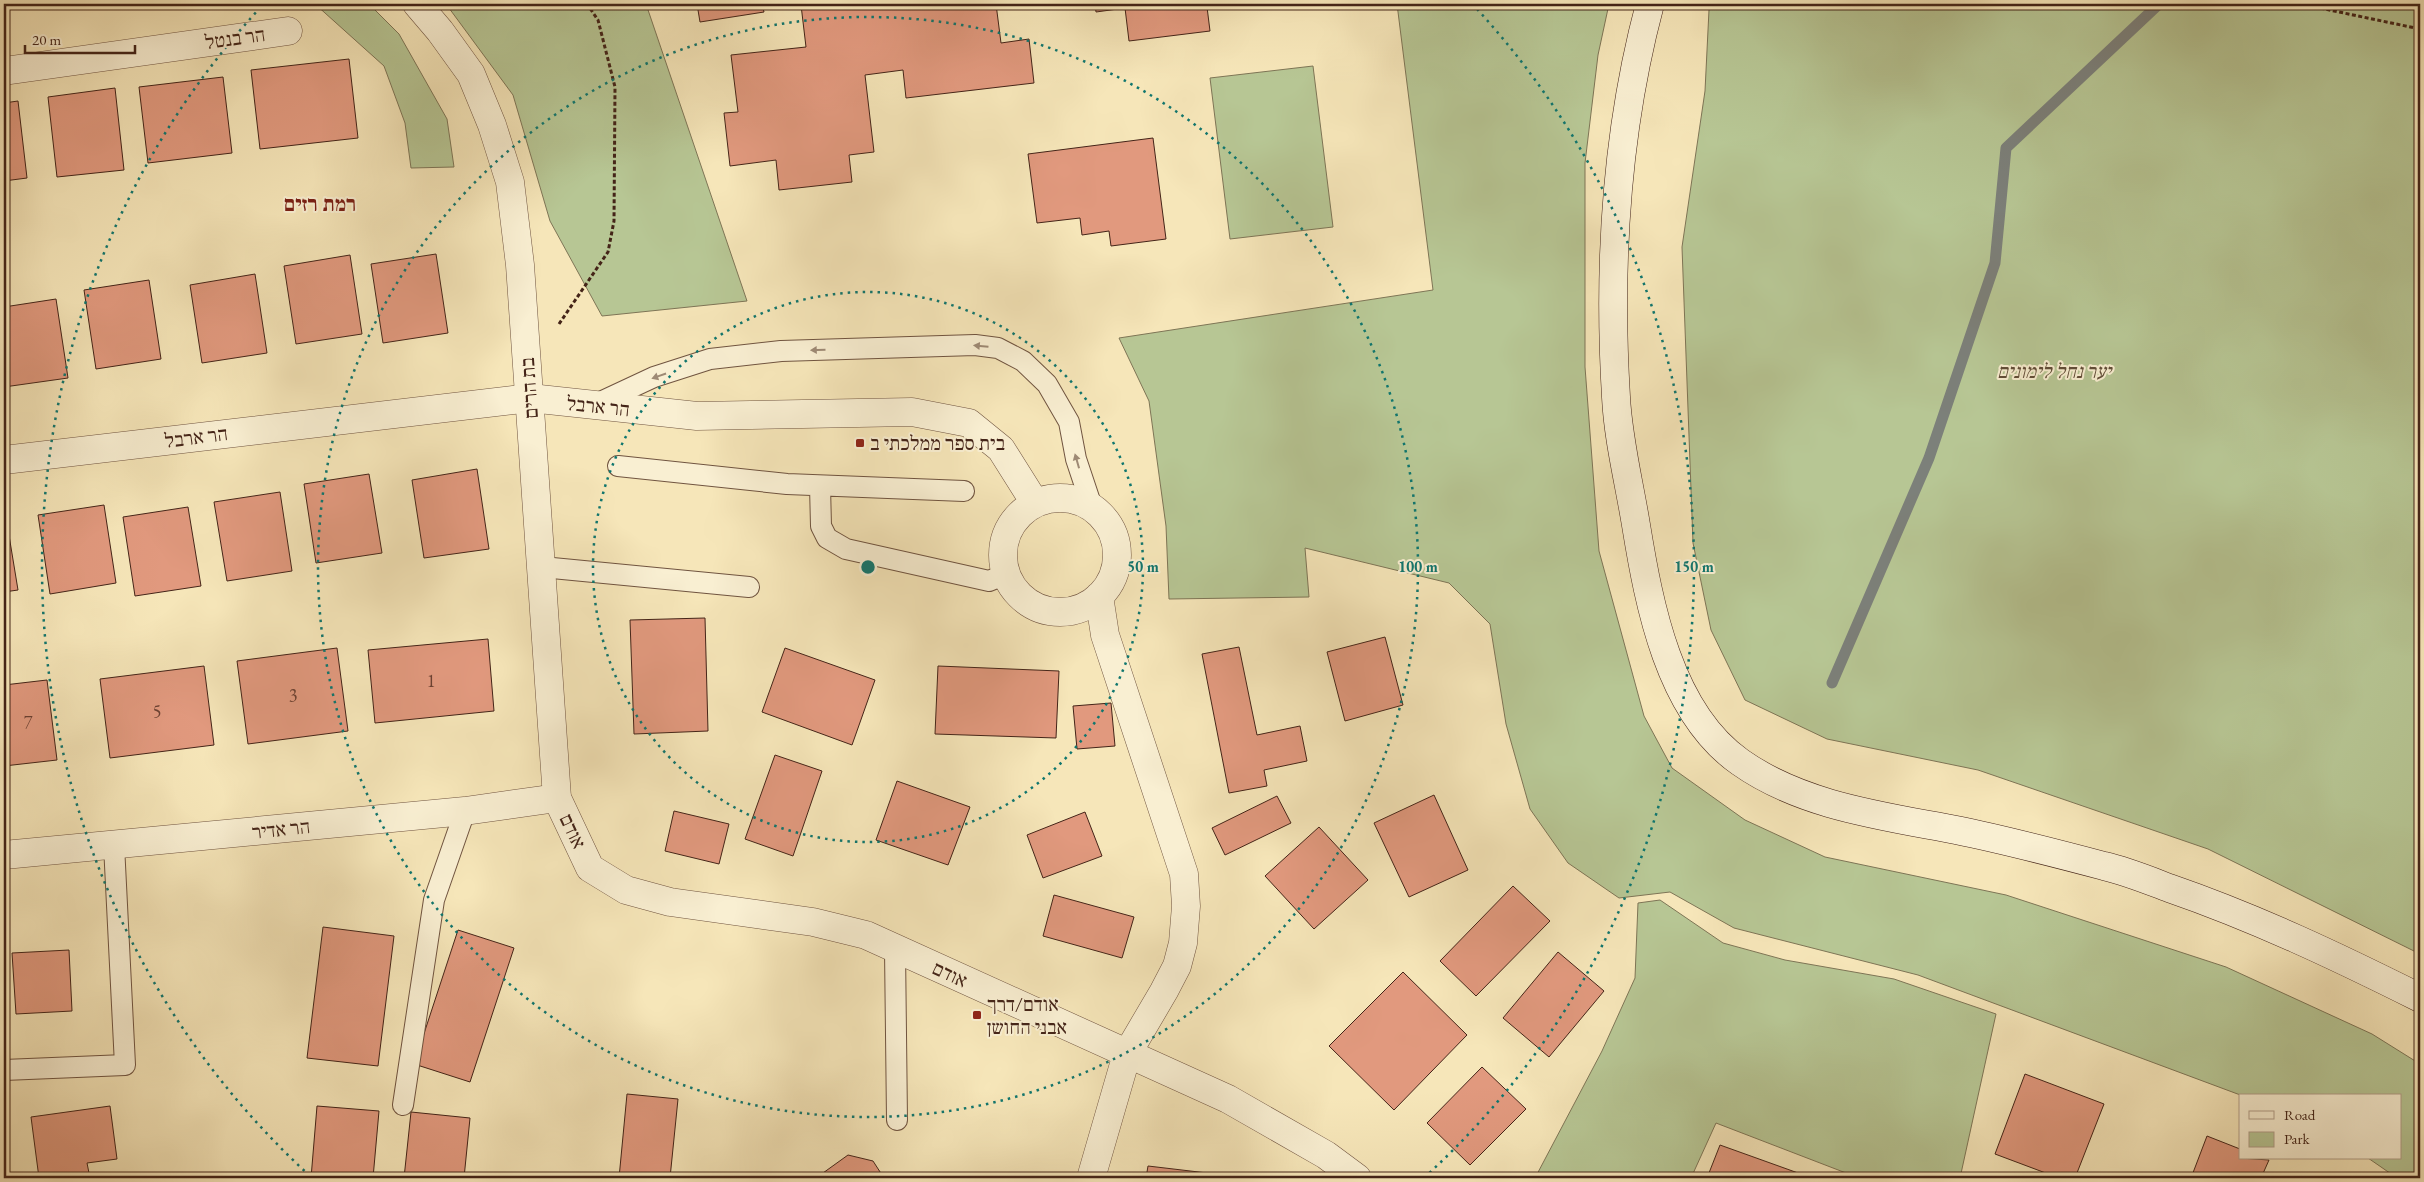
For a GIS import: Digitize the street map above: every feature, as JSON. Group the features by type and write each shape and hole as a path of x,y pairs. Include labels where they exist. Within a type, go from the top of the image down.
{"street":[{"name":"בת הרים","path":"417,4 440,31 471,74 492,124 510,182 520,265 557,798"},
{"path":"1650,4 1639,45 1619,170 1612,279 1616,400 1644,578 1668,662 1700,724 1738,762 1793,792 1867,812 1990,837 2109,867 2221,906 2322,949 2420,998"},
{"name":"הר בנטל","path":"4,71 288,31"},
{"name":"הר ארבל","path":"4,460 530,398 697,416 912,412 969,423 1001,449 1035,503"},
{"path":"1054,498 1074,499 1092,507 1112,530 1117,549 1116,569 1111,580 1099,596 1082,607 1063,612 1043,609 1031,604 1016,592 1006,574 1002,555 1004,541 1012,523 1026,508 1035,503 1054,498"},
{"path":"1091,1178 1127,1054 1164,992 1177,966 1183,943 1186,906 1184,874 1105,635 1099,596"},
{"name":"הר אדיר","path":"4,855 465,811 557,798"},
{"name":"אודם","path":"557,798 590,868 626,890 670,902 813,922 866,935 1228,1099 1326,1156 1357,1178"}],"lane":[{"path":"594,405 654,377 710,359 781,351 975,345 998,348 1023,361 1047,384 1056,399 1069,422 1076,459 1092,507"},
{"path":"618,466 820,486 964,492"},
{"path":"820,486 820,526 827,538 846,549 989,581 1006,574"},
{"path":"542,567 749,587"},
{"path":"403,1105 434,900 465,811"},
{"path":"4,1070 125,1065 114,845"},
{"path":"895,949 897,1120"}],"path":[{"path":"528,370 608,252 614,221 615,87 598,20 587,4"},
{"path":"2301,4 2420,29"}],"green space":[{"path":"315,4 369,4 399,34 447,119 454,167 411,168 405,123 384,66"},
{"path":"446,4 646,4 747,301 602,316 550,221 513,95"},
{"path":"1397,4 1609,4 1598,55 1585,163 1585,367 1599,551 1644,716 1672,768 1745,820 1825,857 2006,895 2226,967 2372,1034 2420,1064 2420,1178 2397,1178 2371,1160 2402,1160 2402,1094 2239,1095 1918,975 1734,928 1670,892 1619,898 1568,863 1530,809 1506,724 1490,624 1449,583 1305,548 1309,597 1169,599 1166,526 1149,401 1119,338 1433,290"},
{"name":"יער נחל לימונים","path":"1711,4 2420,4 2420,954 2208,849 1978,770 1827,739 1745,700 1711,630 1693,543 1682,247 1705,91 1709,10"},
{"path":"1313,66 1333,227 1230,239 1210,78"},
{"path":"1660,900 1723,943 1785,960 1894,979 1996,1014 1960,1178 1859,1178 1716,1123 1691,1178 1535,1178 1602,1051 1635,978 1638,903"}],"building":[{"path":"697,4 762,4 764,12 700,22"},
{"path":"996,4 1001,43 1029,39 1034,83 906,98 903,70 865,75 874,152 849,155 852,182 779,190 776,160 730,166 724,113 738,112 731,55 806,47 801,5"},
{"path":"1095,4 1230,4 1207,7 1210,31 1129,41 1125,8 1096,12"},
{"path":"349,59 358,138 260,149 251,70"},
{"path":"223,77 232,153 148,163 139,87"},
{"path":"115,88 124,170 57,177 48,97"},
{"path":"18,101 27,178 4,181 4,103"},
{"path":"1153,138 1166,239 1111,246 1109,231 1082,235 1080,218 1037,223 1028,154"},
{"path":"436,254 448,333 383,343 371,264"},
{"path":"350,255 362,334 296,344 284,266"},
{"path":"255,274 267,353 202,363 190,285"},
{"path":"149,280 161,359 96,369 84,290"},
{"path":"56,299 68,378 4,387 4,307"},
{"path":"477,469 489,549 424,558 412,480"},
{"path":"369,474 382,553 316,563 304,484"},
{"path":"280,492 292,571 227,581 214,502"},
{"path":"104,505 116,583 50,594 38,515"},
{"path":"188,507 201,586 135,596 123,517"},
{"path":"4,512 18,590 4,592"},
{"path":"705,618 708,731 634,734 630,620"},
{"path":"1385,637 1403,705 1345,721 1327,652"},
{"path":"488,639 494,711 375,723 368,650"},
{"path":"1239,647 1257,735 1300,726 1307,761 1264,770 1267,786 1229,793 1202,654"},
{"path":"337,648 348,731 248,744 237,661"},
{"path":"785,648 875,680 852,745 762,712"},
{"path":"204,666 214,745 110,758 100,679"},
{"path":"938,666 1059,671 1056,738 935,734"},
{"path":"47,680 57,760 4,766 4,685"},
{"path":"1111,703 1115,746 1077,749 1073,706"},
{"path":"775,755 822,771 793,856 745,839"},
{"path":"897,781 970,807 948,865 876,840"},
{"path":"1434,795 1468,870 1409,897 1374,823"},
{"path":"1277,796 1291,823 1225,855 1212,828"},
{"path":"674,811 729,824 719,864 665,851"},
{"path":"1085,812 1102,856 1043,878 1027,835"},
{"path":"1319,827 1368,880 1314,929 1265,876"},
{"path":"1513,886 1550,921 1476,996 1440,961"},
{"path":"1054,895 1134,917 1122,958 1043,936"},
{"path":"323,927 394,936 378,1066 307,1058"},
{"path":"458,930 514,948 470,1082 414,1064"},
{"path":"69,950 72,1011 16,1014 12,953"},
{"path":"1558,952 1604,991 1549,1057 1503,1018"},
{"path":"1403,972 1467,1035 1394,1110 1329,1046"},
{"path":"1482,1067 1526,1109 1470,1165 1427,1123"},
{"path":"2025,1074 2104,1104 2075,1178 2059,1178 1995,1154"},
{"path":"627,1094 678,1099 670,1178 619,1178"},
{"path":"110,1106 117,1159 87,1163 90,1178 39,1178 31,1117"},
{"path":"317,1106 379,1111 373,1178 311,1178"},
{"path":"411,1112 470,1118 464,1178 404,1178"},
{"path":"2207,1136 2239,1149 2239,1160 2269,1160 2261,1178 2191,1178"},
{"path":"1720,1145 1812,1178 1707,1178"},
{"path":"848,1155 873,1161 884,1178 816,1178"},
{"path":"1148,1166 1241,1177 1146,1178"}],"waterway":[{"path":"1832,683 1929,458 1995,263 2006,148 2159,4"}],"place":[{"name":"בית ספר ממלכתי ב","path":"860,443"},
{"name":"אודם/דרך אבני החושן","path":"977,1015"}],"district":[{"name":"רמת רזים","path":"320,204"}]}
